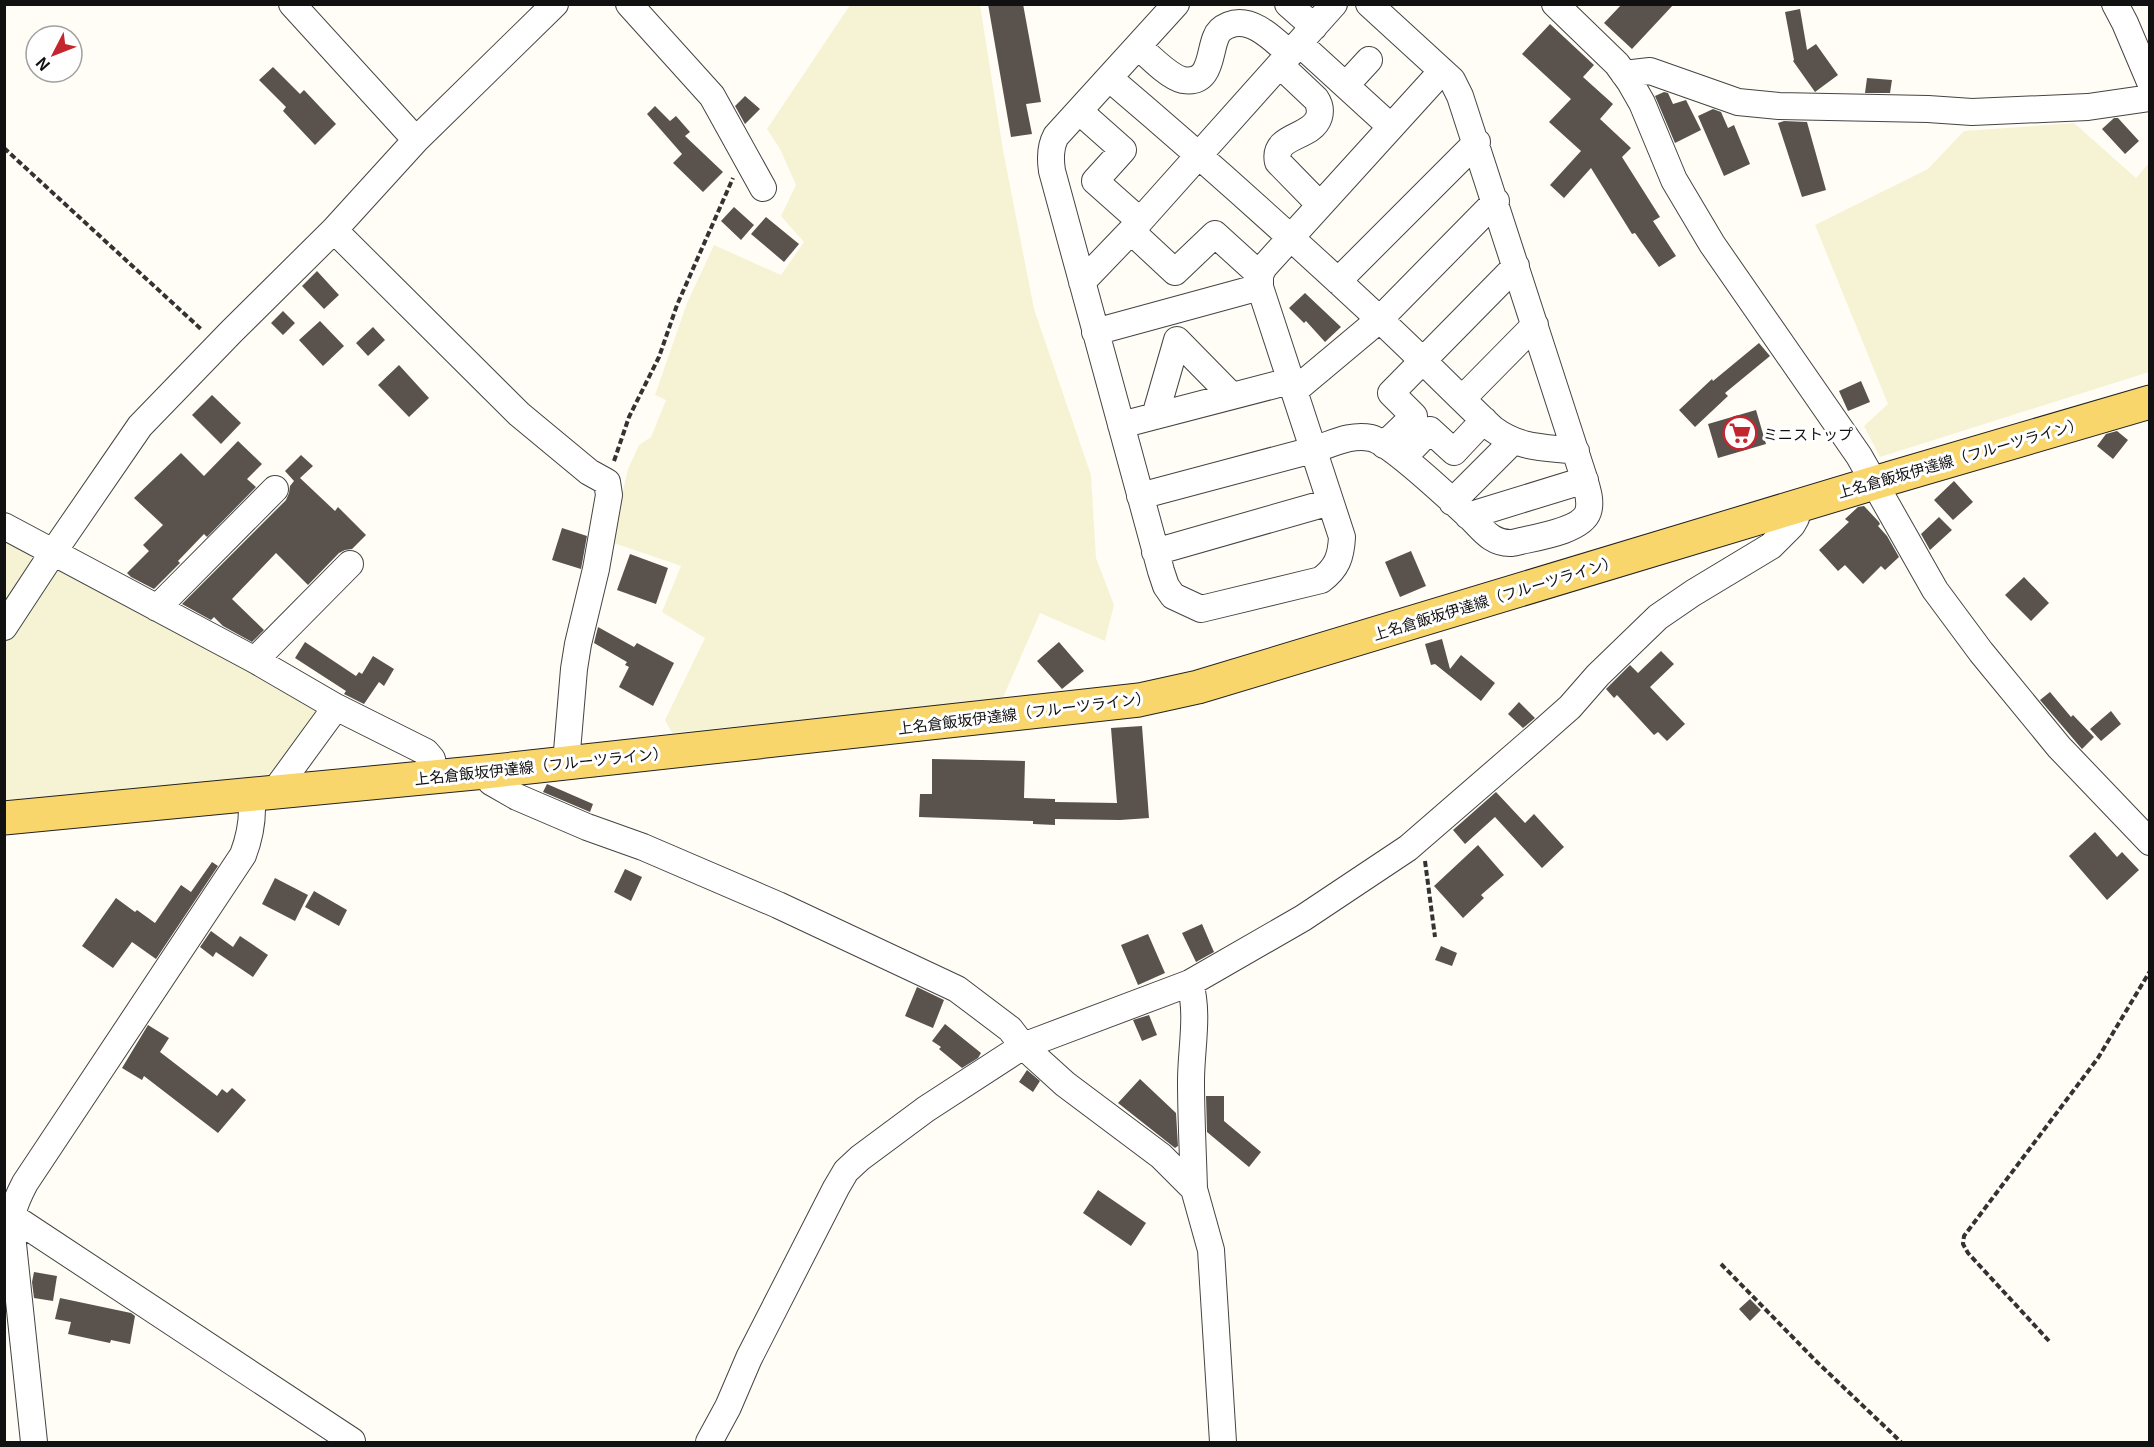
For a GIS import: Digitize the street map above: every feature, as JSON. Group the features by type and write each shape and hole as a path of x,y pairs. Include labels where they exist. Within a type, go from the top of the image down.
{"main road":[{"name":"上名倉飯坂伊達線（フルーツライン）","path":"4,818 485,772 1139,700 1198,687 1796,506 2150,402"}],"street":[{"path":"292,4 416,140"},
{"path":"4,627 140,426 334,230 416,140 555,4"},
{"path":"629,4 712,96 763,188"},
{"path":"1079,111 1123,150 1095,182 1175,272 1215,234 1260,281 1342,537 1342,552 1334,570 1321,580 1200,609 1173,596 1166,586 1052,171 1050,157 1052,143 1056,136 1176,4"},
{"path":"1288,4 1296,47 1320,105 1320,112 1316,125 1287,140 1278,153 1278,162 1320,206"},
{"path":"1082,282 1334,4"},
{"path":"1140,496 1313,450 1346,438 1358,437 1373,438 1393,452 1460,509 1486,535 1504,544 1568,529 1578,525 1589,511 1589,498 1576,451 1460,96 1452,80 1369,4"},
{"path":"1555,4 1617,64 1624,74 1642,103 1674,180 1712,244 1846,438 1935,590 1981,652 2059,747 2150,842"},
{"path":"2115,4 2150,82"},
{"path":"1138,46 1172,74 1184,80 1197,77 1206,70 1211,62 1215,38 1221,29 1231,24 1249,25 1296,47 1346,86 1391,127"},
{"path":"1346,86 1369,60"},
{"path":"1260,281 1264,267 1442,71"},
{"path":"1624,74 1650,71 1738,102 1779,106 1993,112 2088,107 2150,98"},
{"path":"1109,78 1200,154 1380,319 1499,433 1522,445 1576,451"},
{"path":"1338,281 1476,142"},
{"path":"1121,424 1232,396 1292,386 1380,319 1496,201"},
{"path":"334,230 519,414 589,472 607,482 609,495 596,570 576,652 566,763"},
{"path":"1393,452 1414,417 1391,393 1516,266"},
{"path":"1095,332 1260,281"},
{"path":"1462,399 1535,325"},
{"path":"1155,416 1177,340 1232,396"},
{"path":"1393,452 1430,430 1454,452 1484,420"},
{"path":"1460,509 1513,441"},
{"path":"1460,509 1585,480"},
{"path":"157,608 275,489"},
{"path":"1155,552 1330,502"},
{"path":"708,1443 846,1171 926,1109 1023,1046 1190,983 1303,918 1422,837 1570,707 1598,675 1658,616 1771,546 1792,525 1796,518 1796,506"},
{"path":"4,526 255,660 336,707 426,752 432,759 435,776"},
{"path":"255,660 351,564"},
{"path":"8,1213 25,1183 243,855 252,828 254,811 263,793 336,707"},
{"path":"485,772 490,782 517,797 587,827 643,847 778,905 957,989 1010,1029 1023,1046 1065,1084 1161,1156 1194,1188"},
{"path":"1190,983 1194,1017 1191,1081 1194,1188 1211,1250 1223,1443"},
{"path":"8,1213 352,1441"},
{"path":"8,1213 11,1220 34,1443"}],"path":[{"path":"4,148 218,345"},
{"path":"607,482 629,417 659,357 677,305 744,153"},
{"path":"1422,837 1435,937"},
{"path":"2049,1341 1968,1253 1964,1244 1964,1236 2098,1059 2150,971"},
{"path":"1721,1264 1901,1443"}],"shaded area":[{"path":"850,5 980,5 1003,150 1034,309 1091,475 1096,558 1114,605 1105,641 1040,613 1002,700 672,733 665,720 705,638 662,612 681,566 611,542 628,469 639,445 651,437 666,400 655,395 687,303 714,245 781,275 804,242 781,216 796,185 780,149 767,129"},
{"path":"2074,123 2136,178 2149,163 2149,372 1880,457 1864,426 1888,404 1815,225 1928,169 1964,131"},
{"path":"5,536 28,547 33,562 5,604"},
{"path":"53,564 322,711 277,778 5,801 5,638"}],"building":[{"path":"988,4 1023,4 1041,102 1026,104 1032,134 1011,137"},
{"path":"1622,4 1674,4 1632,49 1604,23"},
{"path":"1800,9 1807,50 1816,44 1838,75 1815,92 1793,61 1785,12"},
{"path":"1550,24 1594,65 1583,77 1613,104 1600,119 1631,148 1622,157 1660,217 1653,221 1676,256 1659,267 1635,233 1632,234 1591,168 1564,198 1550,185 1581,151 1549,122 1571,99 1522,54"},
{"path":"273,67 300,94 304,90 336,124 315,145 283,111 286,107 259,80"},
{"path":"1867,78 1892,80 1890,93 1865,93"},
{"path":"1664,92 1668,93 1673,104 1686,100 1701,130 1675,143 1655,96"},
{"path":"745,96 760,109 745,124 735,106"},
{"path":"655,106 670,121 676,116 690,132 685,136 723,172 703,192 673,163 682,154 647,114"},
{"path":"1713,109 1721,112 1728,128 1734,125 1750,164 1724,176 1698,116"},
{"path":"2114,118 2118,118 2139,141 2125,154 2102,129"},
{"path":"1807,122 1826,190 1802,197 1778,123"},
{"path":"734,207 754,225 741,240 721,221"},
{"path":"766,217 799,244 784,262 751,234"},
{"path":"317,271 339,295 324,309 302,286"},
{"path":"1305,293 1341,327 1325,342 1306,321 1304,323 1289,308"},
{"path":"283,311 295,323 283,335 271,323"},
{"path":"320,321 344,346 323,366 299,340"},
{"path":"373,327 385,340 368,356 356,343"},
{"path":"1759,343 1770,356 1725,393 1728,396 1695,427 1679,410 1712,379 1713,381"},
{"path":"399,365 429,398 409,417 378,385"},
{"path":"1861,381 1870,402 1848,411 1839,391"},
{"path":"212,395 241,423 221,444 192,415"},
{"path":"1756,410 1766,444 1718,458 1708,424"},
{"path":"2117,431 2128,440 2113,459 2097,446 2106,434"},
{"path":"238,441 262,464 247,479 256,487 207,537 204,534 154,589 131,577 127,573 149,551 143,545 163,525 134,498 181,453 204,476"},
{"path":"301,455 313,466 300,478 335,511 338,507 366,535 352,549 339,553 308,585 276,553 232,599 264,630 252,642 223,626 214,617 211,620 182,604 286,500 294,481 285,471"},
{"path":"1954,481 1973,502 1953,520 1934,500"},
{"path":"1864,506 1879,522 1878,526 1887,536 1899,557 1885,570 1881,566 1863,584 1845,565 1838,571 1819,550 1849,522 1845,519 1858,507"},
{"path":"1939,517 1952,530 1930,550 1921,534"},
{"path":"562,528 587,536 581,569 552,560"},
{"path":"1411,551 1426,586 1400,597 1385,562"},
{"path":"630,554 668,568 656,604 617,590"},
{"path":"2024,577 2049,603 2031,621 2005,595"},
{"path":"598,627 634,647 637,643 674,663 653,706 619,687 629,667 625,665 627,662 594,643"},
{"path":"1442,639 1450,669 1461,655 1495,683 1481,701 1435,664 1431,665 1425,644"},
{"path":"305,642 356,676 359,672 362,674 373,656 394,669 384,686 379,682 364,704 344,694 346,691 295,658"},
{"path":"1059,642 1084,671 1062,689 1037,661"},
{"path":"1661,651 1674,664 1650,687 1685,724 1667,741 1658,732 1654,735 1617,695 1614,698 1606,689 1630,665 1638,673"},
{"path":"2050,692 2071,717 2073,715 2094,737 2082,749 2040,700"},
{"path":"1519,702 1535,718 1523,728 1508,714"},
{"path":"2111,711 2121,724 2101,741 2090,729"},
{"path":"1142,726 1149,818 1055,819 1055,825 1033,824 1033,821 919,817 920,794 932,794 932,759 1025,761 1024,798 1055,799 1055,802 1117,803 1111,728"},
{"path":"547,784 593,804 590,812 543,792"},
{"path":"1496,792 1525,823 1534,814 1564,847 1542,868 1495,817 1465,844 1453,830"},
{"path":"2095,832 2117,857 2122,852 2139,870 2107,900 2069,856"},
{"path":"1478,845 1504,875 1481,895 1484,898 1463,918 1434,886"},
{"path":"212,862 218,866 156,959 132,942 113,968 82,946 116,898 155,923 181,885 191,892"},
{"path":"625,869 642,877 631,901 614,892"},
{"path":"275,878 308,895 295,921 262,904"},
{"path":"314,891 347,910 339,926 305,907"},
{"path":"1202,924 1214,952 1196,962 1182,933"},
{"path":"211,931 233,947 240,936 268,955 253,977 216,952 213,957 200,947"},
{"path":"1148,934 1165,973 1138,985 1121,945"},
{"path":"1441,946 1457,953 1452,966 1435,960"},
{"path":"917,987 944,1000 933,1028 905,1016"},
{"path":"1149,1015 1157,1035 1142,1041 1133,1020"},
{"path":"945,1024 981,1053 978,1058 962,1068 939,1049 941,1047 932,1041"},
{"path":"148,1025 169,1038 160,1052 217,1096 222,1089 227,1093 232,1088 246,1100 218,1133 144,1076 142,1080 122,1068"},
{"path":"1027,1070 1040,1081 1033,1092 1019,1082"},
{"path":"1140,1079 1176,1113 1178,1146 1175,1148 1118,1103"},
{"path":"1206,1096 1224,1096 1224,1121 1261,1152 1249,1167 1207,1132"},
{"path":"1098,1190 1146,1223 1131,1246 1083,1213"},
{"path":"34,1272 57,1276 53,1301 34,1298 32,1282"},
{"path":"60,1298 131,1313 135,1316 130,1344 111,1340 110,1343 68,1334 71,1322 55,1319"},
{"path":"1750,1299 1761,1310 1750,1321 1739,1309"}],"place":[{"name":"ミニストップ","path":"1740,433"}]}
